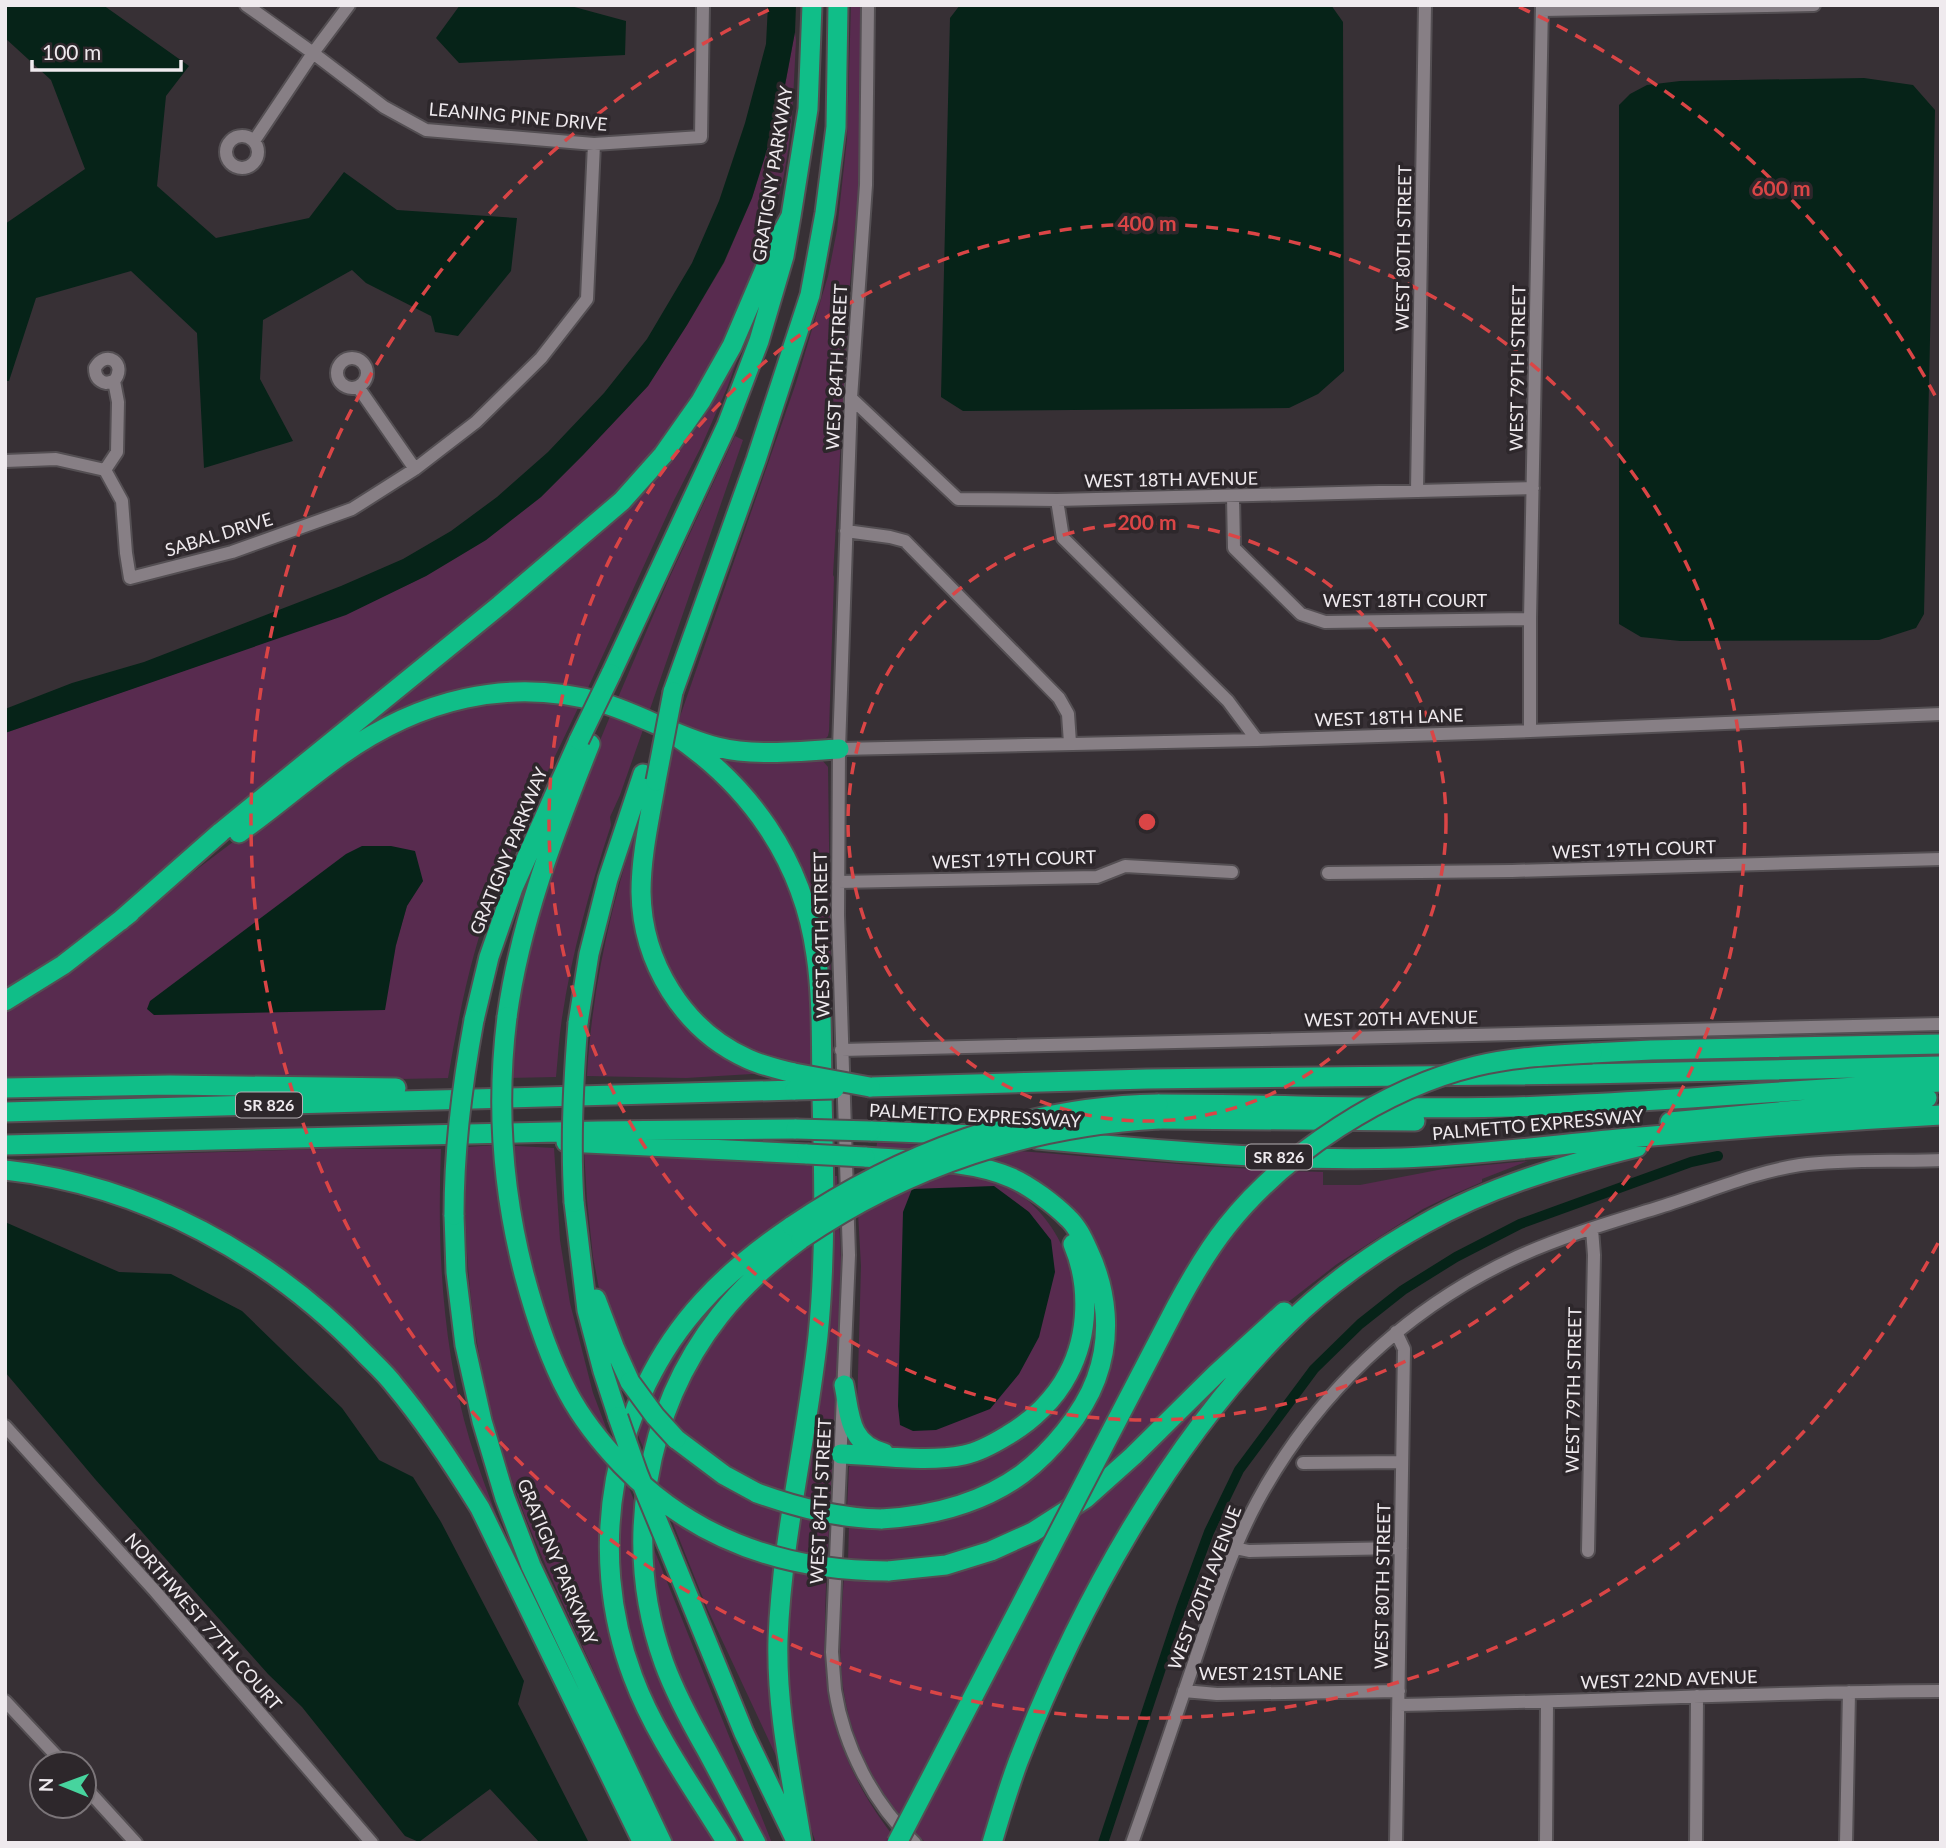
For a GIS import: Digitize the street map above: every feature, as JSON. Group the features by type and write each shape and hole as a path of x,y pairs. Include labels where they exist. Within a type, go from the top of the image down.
{"highway":[{"name":"GRATIGNY PARKWAY","path":"662,1843 531,1566 505,1498 482,1421 466,1345 456,1272 454,1165 459,1113 474,1020 489,957 513,888 585,742 611,674 727,425 759,341 784,256 808,109 812,5"},
{"path":"799,1843 744,1733 638,1474 618,1417 587,1310 579,1257 571,1145 578,1023 589,954 608,878 650,778 673,692 756,460 810,295 825,213 836,127 838,5"},
{"path":"120,921 221,832 500,605 622,501 663,455 701,401 732,346 773,250 791,216"},
{"path":"5,1001 63,965 348,750 386,727 438,705 490,693 546,693 589,700 616,708 670,732 715,747 736,751 775,752 839,749"},
{"path":"670,732 699,751 726,775 752,804 778,841 797,880 817,956 823,1152 822,1286 809,1406 782,1585 778,1642 784,1734 799,1843"},
{"path":"585,742 537,884 515,967 507,1017 501,1118 504,1174 521,1263 541,1330 554,1362 580,1413 604,1445 650,1492 698,1525 720,1537 774,1558 811,1566 888,1571 946,1565 991,1551 1033,1532 1086,1498 1288,1308 1426,1223 1494,1191 1565,1166 1685,1133"},
{"path":"650,778 641,890 644,924 656,965 678,1002 711,1036 728,1048 794,1082"},
{"path":"897,1843 1202,1260 1229,1223 1277,1173 1312,1146 1392,1097 1432,1080 1476,1066 1522,1058 1592,1053 1941,1044"},
{"name":"PALMETTO EXPRESSWAY","path":"794,1082 870,1087 1147,1079 1586,1074 1941,1066"},
{"name":"SR 826","path":"5,1112 533,1097 794,1082"},
{"path":"727,1843 652,1719 625,1655 611,1585 610,1513 616,1474 630,1425 649,1380 681,1328 710,1293 748,1259 796,1232 844,1212 893,1185 974,1152 1056,1131 1158,1112 1592,1104 1941,1082"},
{"path":"5,1088 170,1085 492,1087 533,1097"},
{"path":"1158,1112 1377,1122 1528,1119 1682,1112 1820,1101 1934,1098"},
{"path":"871,1125 998,1125 1242,1145 1374,1147 1495,1141 1934,1098"},
{"name":"PALMETTO EXPRESSWAY","path":"5,1145 796,1124 871,1125 1217,1154 1332,1159 1402,1158 1685,1133 1941,1115"},
{"path":"5,1134 656,1119 796,1124"},
{"path":"489,1133 585,1144 865,1157 960,1165 1012,1178 1033,1190 1069,1219 1083,1240 1103,1291 1106,1318 1104,1349 1096,1380 1076,1417 1053,1446 1023,1474 993,1492 958,1506 929,1513 881,1519 826,1514 757,1493 724,1475 676,1439 630,1382 579,1257"},
{"path":"5,1170 82,1185 141,1204 189,1224 243,1253 291,1287 341,1329 394,1384 448,1456 480,1508 643,1843"},
{"path":"841,1454 933,1458 965,1455 996,1442 1021,1427 1047,1403 1068,1374 1079,1345 1084,1315 1084,1292 1081,1266 1064,1226 1033,1190"},
{"path":"756,1843 683,1707 660,1652 651,1619 644,1571 645,1501 660,1430 675,1391 696,1351 719,1316 778,1256 796,1232"},
{"path":"992,1843 1018,1764 1055,1673 1099,1585 1137,1519 1188,1443 1246,1368 1290,1322 1353,1270"},
{"path":"844,1385 855,1433 873,1450 895,1456"}],"street":[{"name":"LEANING PINE DRIVE","path":"246,5 384,107 426,130 594,144 701,137 703,5"},
{"path":"254,141 349,5"},
{"name":"WEST 84TH STREET","path":"868,5 866,185 851,398 839,749 841,1050 849,1255 832,1652 835,1690 857,1763 872,1791 915,1843"},
{"name":"WEST 80TH STREET","path":"1417,491 1425,5"},
{"path":"1542,8 1814,5"},
{"name":"WEST 79TH STREET","path":"1530,731 1542,8"},
{"name":"SABAL DRIVE","path":"105,470 122,500 130,578 232,552 352,509 415,469 476,422 523,377 587,299 594,144"},
{"path":"5,461 56,459 105,470 117,452 118,402 114,381"},
{"path":"358,387 415,469"},
{"name":"WEST 18TH AVENUE","path":"851,398 957,499 1058,500 1533,488"},
{"name":"WEST 18TH COURT","path":"1233,496 1234,548 1301,614 1325,622 1530,619"},
{"path":"1058,500 1063,538 1228,701 1257,740"},
{"path":"846,531 905,541 1059,698 1068,714 1070,743"},
{"name":"WEST 18TH LANE","path":"839,749 1257,740 1941,714"},
{"name":"WEST 19TH COURT","path":"1328,873 1512,872 1941,859"},
{"name":"WEST 19TH COURT","path":"838,882 1097,877 1125,866 1232,872"},
{"name":"WEST 20TH AVENUE","path":"841,1050 1941,1024"},
{"name":"WEST 20TH AVENUE","path":"1184,1691 1235,1548 1262,1492 1306,1426 1343,1381 1396,1332 1449,1294 1481,1275 1535,1250 1592,1229 1793,1166 1941,1160"},
{"name":"WEST 79TH STREET","path":"1588,1551 1594,1255 1592,1229"},
{"name":"WEST 80TH STREET","path":"1396,1332 1404,1349 1396,1843"},
{"name":"NORTHWEST 77TH COURT","path":"5,1426 155,1591 372,1843"},
{"path":"1303,1463 1402,1462"},
{"path":"1235,1548 1249,1551 1401,1548"},
{"path":"1132,1843 1184,1691"},
{"name":"WEST 21ST LANE","path":"1184,1691 1217,1694 1399,1691"},
{"name":"WEST 22ND AVENUE","path":"1399,1705 1941,1691"},
{"path":"1846,1843 1849,1692"},
{"path":"1696,1843 1697,1696"},
{"path":"5,1700 51,1750"},
{"path":"1546,1843 1547,1702"},
{"path":"98,1801 136,1843"}],"shaded area":[{"path":"5,5 103,5 189,66 166,96 157,186 216,238 309,218 344,172 397,210 517,218 511,271 458,336 435,332 431,316 366,283 352,270 263,320 260,379 293,441 204,468 197,333 131,271 36,298 9,381 5,381 5,224 85,169 51,80 5,38"},
{"path":"460,5 567,5 626,21 625,55 459,63 436,38"},
{"path":"768,5 796,5 795,32 782,101 752,198 724,262 648,386 541,497 486,540 426,576 346,615 5,733 5,709 72,683 144,662 341,586 403,559 451,531 497,497 548,452 604,393 647,339 692,263 719,201 745,123 766,44"},
{"path":"851,5 860,5 861,164 850,284 833,575 829,731 822,742 737,746 676,728 796,383 828,276 837,230 847,139"},
{"path":"960,5 1331,5 1343,22 1344,371 1318,394 1289,408 963,411 941,397 950,18"},
{"path":"795,32 792,120 788,151 783,180 764,248 720,355 680,421 618,495 63,955 5,993 5,733 346,614 426,576 486,540 541,497 648,386 724,263 752,198 782,101"},
{"path":"1864,78 1913,85 1935,110 1924,614 1916,628 1879,640 1680,641 1641,637 1619,624 1619,105 1630,94 1647,85 1680,81"},
{"path":"750,325 727,388 701,447 587,690 514,684 470,689 304,776 597,528"},
{"path":"735,436 743,440 649,712 617,700 668,581"},
{"path":"529,699 579,706 515,841 487,910 467,981 448,1078 354,1080 344,1077 5,1084 5,1005 72,964 349,754 450,708","holes":["362,846 423,881 407,905 396,945"]},
{"path":"611,714 644,727 610,817 611,825 582,920 566,993 556,1077 508,1078 525,940"},
{"path":"673,741 715,771 766,831 809,938 816,1067 764,1056 743,1046 708,1023 684,1000 673,981 654,935 648,875"},
{"path":"718,753 810,755 822,760 828,767 832,1068 817,922 716,762"},
{"path":"645,803 639,857 665,992 768,1073 686,1078 587,1076 594,1007 606,938"},
{"path":"362,846 391,846 415,851 423,881 407,906 396,945 385,1010 154,1015 147,1009 150,1001 346,854"},
{"path":"877,1143 1323,1172 1323,1185 1360,1185 1443,1169 1528,1161 1482,1179 1482,1182 1423,1209 1337,1264 1278,1310 1103,1472 1045,1516 979,1547 929,1560 848,1563 849,1524 967,1507 1080,1417 1108,1288 1039,1186 876,1150"},
{"path":"496,1145 554,1148 560,1240 570,1303 593,1393 613,1446 614,1631 722,1843 672,1843 546,1566 510,1475 485,1385 478,1346 466,1227 467,1147"},
{"path":"323,1149 441,1149 441,1259 453,1370 474,1454 509,1546 319,1299 278,1266 213,1224 211,1227 7,1164 7,1160 88,1156"},
{"path":"584,1150 819,1161 819,1200 762,1239 639,1383 601,1299 593,1257"},
{"path":"954,1168 975,1173 1009,1187 1031,1203 1048,1223 1062,1245 1071,1270 1075,1296 1069,1347 1058,1372 1043,1394 1029,1408 996,1431 953,1446 921,1449 890,1447 865,1436 857,1411 861,1266 858,1213"},
{"path":"832,1176 837,1176 841,1261 826,1586 826,1672 833,1719 849,1763 871,1805 899,1843 816,1843 806,1815 781,1655"},
{"path":"994,1186 1029,1212 1051,1240 1055,1272 1039,1337 1019,1374 990,1409 936,1430 913,1431 900,1425 898,1406 903,1212 912,1189"},
{"path":"5,1222 119,1272 171,1274 242,1311 342,1408 379,1460 413,1477 441,1522 524,1681 518,1704 589,1843 540,1843 490,1789 419,1842 405,1836 302,1707 268,1674 95,1479 5,1372"},
{"path":"819,1237 817,1288 787,1496 718,1463 669,1421 699,1366 732,1319 771,1276"},
{"path":"748,1268 665,1392 645,1452 636,1430 660,1373 701,1313"},
{"path":"1096,1297 1095,1341 1085,1377 1060,1421 1026,1458 985,1487 958,1497 894,1510 847,1510 849,1467 854,1464 925,1464 1045,1410"},
{"path":"1226,1374 1229,1378 1070,1622 1044,1672 999,1788 983,1843 926,1843 894,1809 881,1789 859,1748 851,1725 841,1666 844,1576 999,1554"},
{"path":"663,1435 785,1510 778,1552 733,1536 660,1492 653,1475"},
{"path":"622,1475 635,1503 635,1574 747,1843 735,1843 652,1704 628,1636 616,1556"},
{"path":"670,1516 776,1565 785,1775 707,1608"},
{"path":"649,1537 772,1843 764,1843 706,1737 661,1636"}],"waterway":[{"path":"1103,1843 1209,1532 1239,1470 1314,1369 1360,1324 1403,1290 1456,1257 1520,1224 1691,1162 1718,1156"}]}
